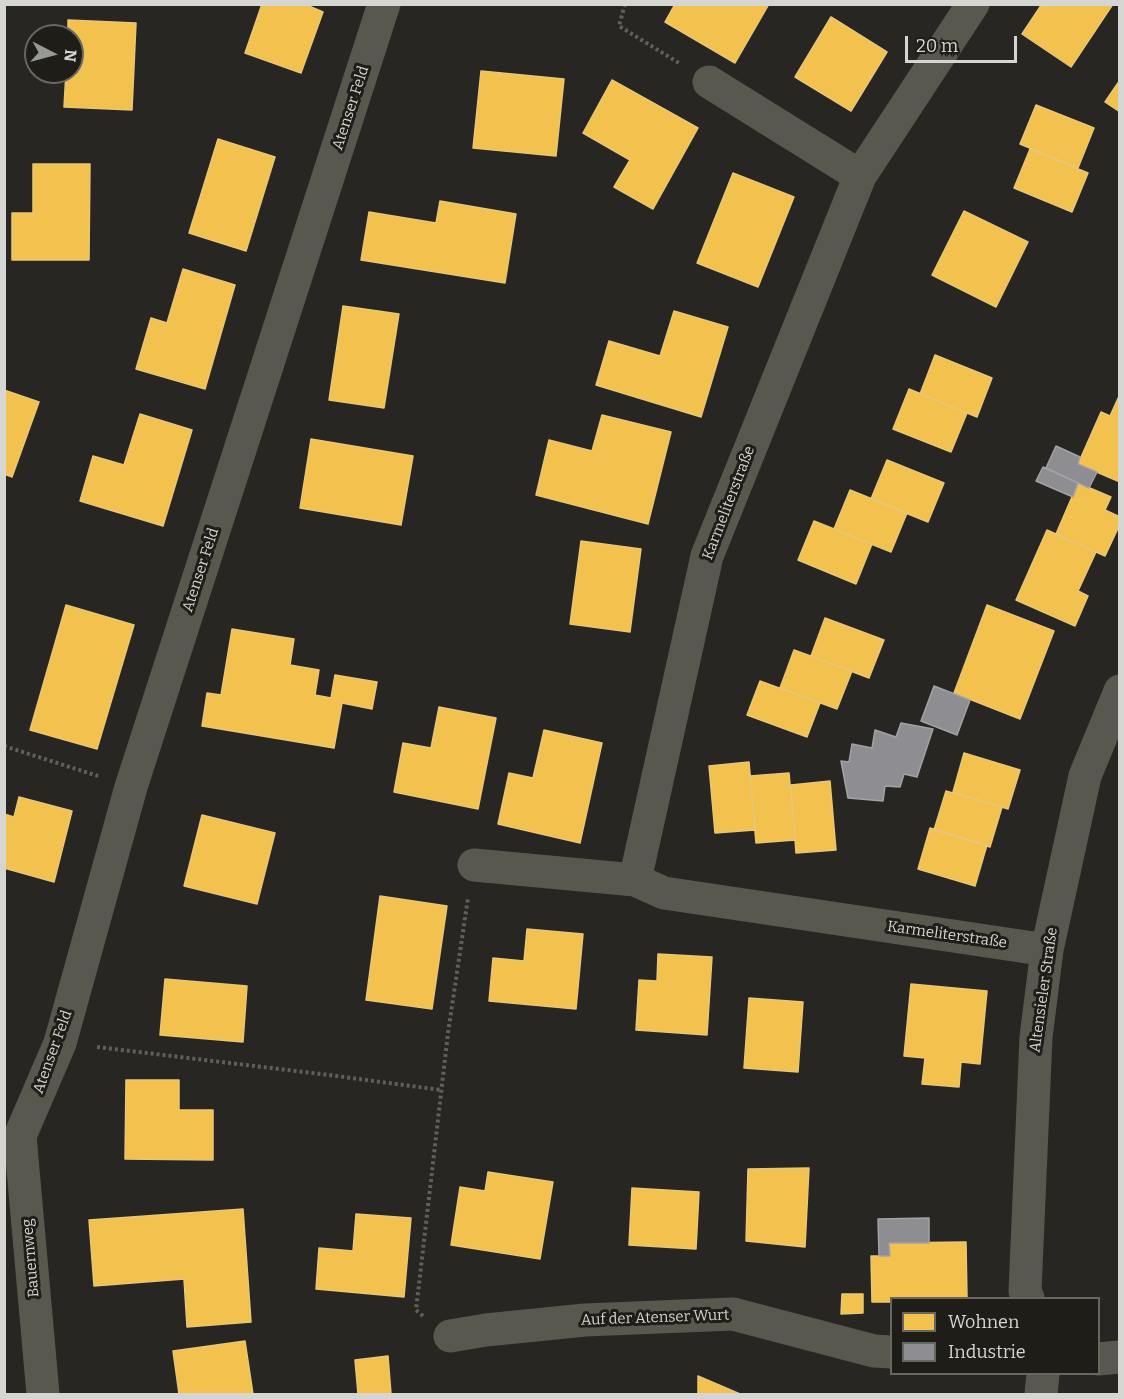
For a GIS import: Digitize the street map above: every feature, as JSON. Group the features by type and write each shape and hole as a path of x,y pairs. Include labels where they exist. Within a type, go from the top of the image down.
{"street":[{"name":"Atenser Feld","path":"12,1135 60,1043 131,787 384,4"},
{"name":"Karmeliterstraße","path":"635,879 707,556 860,176 973,4"},
{"path":"709,82 860,176"},
{"name":"Altensieler Straße","path":"1027,1297 1025,1291 1036,1037 1047,950 1085,776 1119,691"},
{"name":"Karmeliterstraße","path":"474,865 635,879 664,893 1047,950"},
{"name":"Bauernweg","path":"12,1135 43,1395"},
{"name":"Auf der Atenser Wurt","path":"450,1336 585,1320 733,1314 874,1352 890,1352"},
{"path":"1100,1359 1119,1357"},
{"path":"1041,1395 1043,1375"}],"path":[{"path":"625,4 619,26 709,82"},
{"path":"4,746 131,787"},
{"path":"450,1336 416,1310 448,1033 474,865"},
{"path":"60,1043 441,1090"}],"building: Wohnen":[{"path":"262,4 304,4 323,12 301,73 245,53"},
{"path":"675,4 769,4 735,63 665,22"},
{"path":"1042,4 1113,4 1071,67 1022,34"},
{"path":"831,17 887,52 851,111 795,77"},
{"path":"68,20 136,23 132,110 64,107 65,84 84,84 84,24 68,24"},
{"path":"481,71 564,79 556,156 473,148"},
{"path":"612,80 698,128 653,209 614,187 630,160 583,133"},
{"path":"1120,80 1120,112 1105,102"},
{"path":"1036,105 1094,128 1078,168 1020,144"},
{"path":"218,139 275,157 246,251 189,233"},
{"path":"1030,149 1088,173 1072,212 1014,188"},
{"path":"33,164 90,164 89,260 12,260 12,213 33,213"},
{"path":"733,173 794,197 758,287 697,263"},
{"path":"440,201 516,214 505,283 361,260 369,212 436,223"},
{"path":"964,211 1028,242 996,307 932,275"},
{"path":"183,269 235,285 205,389 136,369 151,318 167,323"},
{"path":"343,306 399,314 384,408 329,400"},
{"path":"674,311 728,327 701,417 596,385 609,341 660,356"},
{"path":"935,355 992,378 977,417 920,394"},
{"path":"909,389 967,413 951,452 893,429"},
{"path":"4,390 39,402 12,477 4,474"},
{"path":"1120,394 1120,482 1078,464 1101,412 1110,416"},
{"path":"140,414 192,430 163,526 80,501 93,456 124,465"},
{"path":"602,415 671,432 648,524 536,495 549,440 592,451"},
{"path":"311,439 413,456 401,525 300,508"},
{"path":"887,460 944,483 928,522 871,499"},
{"path":"1078,483 1111,497 1105,510 1120,517 1120,524 1105,556 1056,534"},
{"path":"850,490 907,513 891,552 834,529"},
{"path":"814,521 872,544 856,584 798,560"},
{"path":"1047,530 1096,552 1078,591 1088,596 1075,626 1016,600"},
{"path":"581,541 641,549 630,632 570,624"},
{"path":"66,605 134,625 97,749 30,730"},
{"path":"987,605 1054,631 1020,719 954,693"},
{"path":"825,618 884,640 869,678 811,656"},
{"path":"232,629 294,639 290,665 319,670 315,695 331,698 335,675 377,682 372,709 342,703 334,748 202,726 207,693 221,695"},
{"path":"794,650 852,671 837,709 780,688"},
{"path":"760,681 820,703 807,737 747,715"},
{"path":"439,707 496,718 478,809 394,792 403,743 431,748"},
{"path":"544,730 602,743 580,843 498,824 509,773 533,778"},
{"path":"964,753 1020,770 1008,809 953,792"},
{"path":"749,762 755,830 715,833 709,766"},
{"path":"789,773 795,840 756,843 750,776"},
{"path":"830,781 836,850 796,853 791,785"},
{"path":"946,791 1002,807 990,847 934,830"},
{"path":"19,797 72,811 54,882 4,868 4,814 14,817"},
{"path":"202,815 275,833 257,904 184,886"},
{"path":"930,828 987,845 975,886 918,869"},
{"path":"380,896 447,906 432,1009 366,1000"},
{"path":"527,929 583,934 576,1009 489,1001 493,958 524,961"},
{"path":"658,954 712,957 707,1035 636,1030 639,980 657,981"},
{"path":"165,979 247,986 243,1042 160,1035"},
{"path":"911,984 987,991 980,1064 961,1062 959,1087 922,1084 925,1058 904,1056"},
{"path":"749,998 803,1002 798,1072 744,1068"},
{"path":"126,1080 179,1080 179,1110 213,1110 213,1160 125,1159"},
{"path":"809,1168 805,1247 746,1241 748,1169"},
{"path":"488,1172 553,1182 540,1259 451,1245 460,1187 485,1191"},
{"path":"632,1188 699,1192 696,1249 629,1245"},
{"path":"243,1209 251,1322 187,1327 184,1279 94,1286 89,1220"},
{"path":"356,1214 411,1218 404,1297 316,1289 319,1248 353,1251"},
{"path":"966,1242 967,1297 890,1297 890,1302 872,1302 871,1256 890,1256 889,1243"},
{"path":"842,1294 863,1294 863,1313 841,1314"},
{"path":"245,1341 253,1394 179,1394 173,1351"},
{"path":"388,1356 391,1394 358,1394 355,1360"},
{"path":"698,1376 740,1394 698,1394"}],"building: Industrie":[{"path":"1056,446 1080,457 1078,464 1097,472 1089,488 1046,468"},
{"path":"1043,467 1078,483 1073,497 1036,481"},
{"path":"934,686 970,700 957,735 921,721"},
{"path":"901,723 933,729 917,777 904,774 900,787 885,786 883,801 848,798 841,761 849,762 852,744 872,748 875,730 896,737"},
{"path":"929,1218 929,1243 889,1243 890,1256 879,1256 878,1219"}]}
